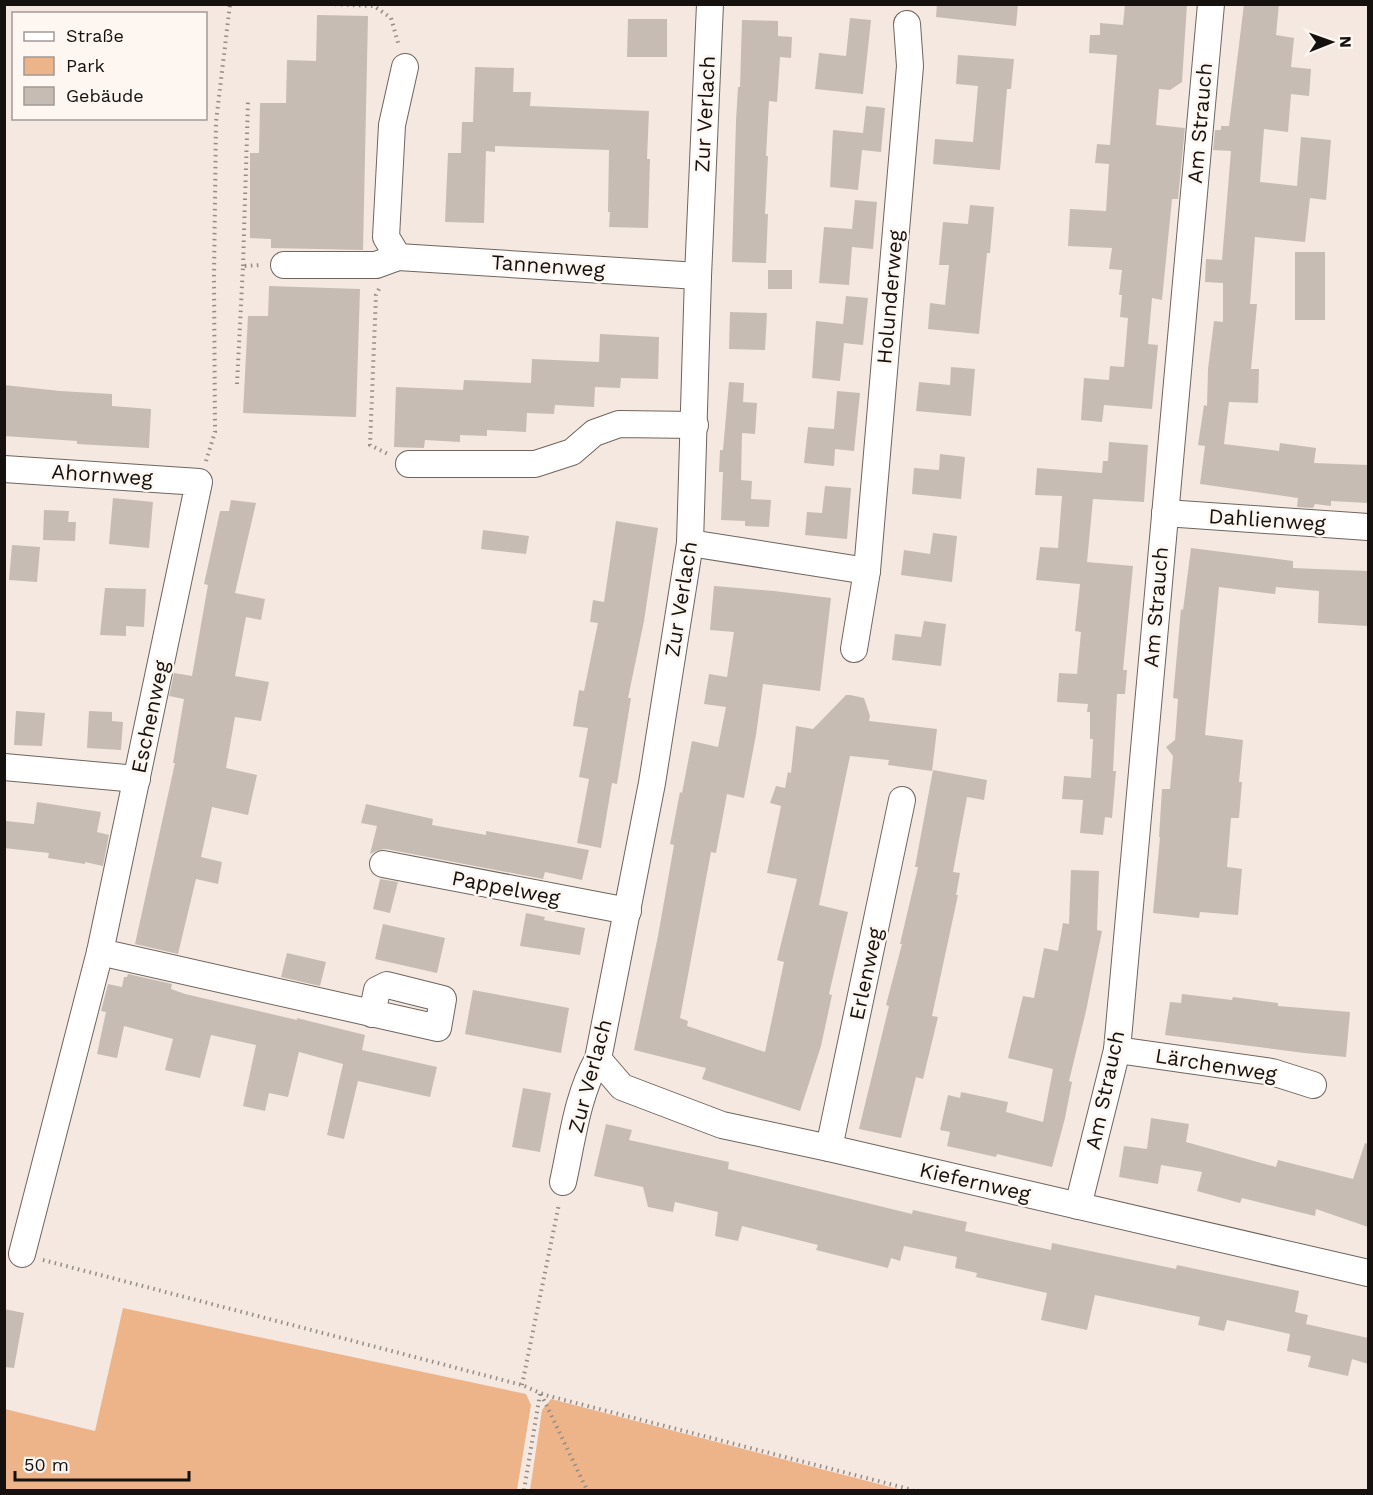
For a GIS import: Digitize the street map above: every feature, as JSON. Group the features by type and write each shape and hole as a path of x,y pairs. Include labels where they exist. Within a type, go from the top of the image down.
{"street":[{"name":"Zur Verlach","path":"563,1182 582,1100 590,1074 598,1059 628,911 654,771 690,543 698,276 710,4"},
{"name":"Am Strauch","path":"1078,1206 1117,1050 1211,4"},
{"name":"Holunderweg","path":"854,649 867,571 910,66 907,24"},
{"path":"398,257 386,237 392,125 405,67"},
{"name":"Tannenweg","path":"284,265 376,265 398,257 698,276"},
{"path":"409,465 535,464 572,452 594,433 619,424 695,425"},
{"name":"Ahornweg","path":"4,469 200,482"},
{"name":"Eschenweg","path":"22,1254 100,952 200,482"},
{"name":"Dahlienweg","path":"1165,513 1368,527"},
{"path":"690,543 867,571"},
{"path":"4,767 137,779"},
{"name":"Erlenweg","path":"829,1148 902,800"},
{"name":"Pappelweg","path":"383,864 628,911"},
{"path":"100,952 438,1028"},
{"name":"Lärchenweg","path":"1117,1050 1272,1072 1313,1085"},
{"name":"Kiefernweg","path":"598,1059 622,1087 722,1125 1368,1273"}],"path":[{"path":"200,482 215,432 216,122 230,4"},
{"path":"330,4 374,6 391,18 405,67"},
{"path":"237,384 248,101"},
{"path":"243,266 284,265"},
{"path":"381,286 376,295 370,445 409,465"},
{"path":"522,1385 563,1182"},
{"path":"22,1254 522,1385 540,1393 913,1491"},
{"path":"524,1491 540,1393"},
{"path":"540,1393 587,1491"}],"green space":[{"path":"123,1308 526,1394 531,1405 517,1490 5,1490 5,1409 95,1431"},
{"path":"551,1399 902,1490 530,1490 542,1410"}],"building":[{"path":"937,4 1018,4 1016,26 936,17"},
{"path":"1125,4 1187,4 1182,82 1170,90 1159,89 1156,125 1185,128 1178,199 1172,199 1162,300 1152,298 1148,344 1158,345 1152,409 1104,405 1102,422 1081,420 1084,378 1109,380 1110,366 1124,367 1128,318 1120,317 1122,295 1119,295 1122,270 1109,269 1112,248 1068,246 1070,209 1106,211 1109,164 1095,163 1097,144 1110,145 1117,55 1089,53 1090,35 1100,35 1100,23 1123,25"},
{"path":"1244,4 1279,4 1276,35 1294,38 1291,67 1311,69 1309,96 1291,94 1288,132 1264,129 1260,182 1297,186 1301,137 1331,140 1326,200 1310,198 1305,242 1255,237 1250,304 1257,304 1251,369 1259,369 1258,403 1229,402 1224,444 1279,451 1280,443 1316,448 1314,463 1368,465 1368,503 1331,501 1331,506 1315,504 1313,508 1297,507 1298,498 1200,484 1205,446 1198,445 1204,405 1207,406 1208,369 1214,321 1223,322 1223,283 1205,282 1206,259 1222,260 1231,151 1213,150 1215,130 1221,130 1221,126 1229,126"},
{"path":"317,15 368,16 363,250 271,248 271,239 250,238 250,153 259,153 260,103 286,103 287,60 316,61"},
{"path":"850,18 871,20 863,94 815,89 819,53 846,56"},
{"path":"628,19 667,19 667,57 627,57"},
{"path":"742,20 778,21 778,36 792,37 791,58 780,57 777,102 769,101 766,156 768,156 765,214 768,214 766,263 732,262 736,121 738,87 740,87"},
{"path":"958,55 1014,59 1011,89 1007,89 1000,170 933,164 935,139 973,142 978,86 956,84"},
{"path":"475,67 514,68 513,92 531,92 530,106 649,111 648,228 609,227 609,150 495,146 495,152 486,151 484,223 445,222 448,153 461,153 462,122 473,122"},
{"path":"866,106 885,108 881,152 862,150 858,190 830,187 833,130 863,133"},
{"path":"855,200 877,202 873,249 852,247 849,285 819,283 824,227 852,229"},
{"path":"970,205 994,207 979,334 928,329 930,303 945,305 949,265 939,265 943,222 968,224"},
{"path":"1295,252 1325,252 1325,320 1295,320"},
{"path":"768,270 792,270 792,289 768,289"},
{"path":"269,286 360,289 356,417 243,413 248,316 268,316"},
{"path":"846,296 868,298 863,345 844,343 840,381 812,378 816,321 843,324"},
{"path":"730,312 767,313 765,350 729,349"},
{"path":"600,334 659,337 658,379 621,378 620,388 595,387 594,407 555,405 554,414 527,413 526,432 487,430 487,436 460,435 460,442 425,440 424,448 394,447 396,387 463,390 464,380 531,383 532,359 599,362"},
{"path":"951,367 975,369 971,416 916,411 919,382 950,385"},
{"path":"729,382 744,383 743,402 757,403 755,434 742,433 741,480 752,481 751,499 771,500 769,527 745,526 745,521 721,520 723,472 719,472 720,450 723,450"},
{"path":"4,385 112,394 112,406 151,409 149,448 77,444 77,441 4,436"},
{"path":"837,391 860,393 854,451 835,449 834,466 804,463 808,427 834,429"},
{"path":"1109,442 1148,445 1144,502 1093,499 1087,562 1133,566 1123,670 1127,670 1125,694 1117,694 1113,771 1116,771 1112,818 1105,817 1103,835 1080,833 1083,800 1062,799 1064,776 1091,778 1093,739 1090,739 1088,704 1057,702 1059,673 1077,674 1081,632 1075,631 1080,584 1036,580 1040,547 1058,548 1062,496 1035,495 1037,468 1102,473 1103,461 1108,461"},
{"path":"940,454 965,457 961,499 912,494 914,468 939,470"},
{"path":"825,486 851,488 847,539 805,535 807,512 822,513"},
{"path":"113,498 153,502 149,548 109,544"},
{"path":"231,500 256,503 235,593 265,599 261,620 246,617 235,676 269,682 261,721 235,717 226,768 257,775 248,815 212,807 201,857 222,862 218,884 196,879 178,954 135,944 175,763 173,763 184,699 169,696 174,673 192,676 208,585 204,584 220,511 229,511"},
{"path":"44,510 69,511 68,522 76,522 75,541 43,540"},
{"path":"616,521 658,528 644,621 628,698 631,698 617,784 612,783 601,848 577,843 589,779 579,777 588,728 573,726 579,690 584,691 598,623 590,622 593,600 604,602"},
{"path":"483,530 529,536 526,554 481,549"},
{"path":"933,533 957,536 952,582 901,575 904,550 930,554"},
{"path":"12,545 40,547 37,582 9,580"},
{"path":"1191,548 1293,561 1293,568 1368,571 1368,626 1318,623 1319,591 1276,587 1275,594 1219,587 1205,735 1243,740 1239,782 1242,782 1239,818 1231,818 1227,867 1242,869 1238,915 1200,912 1199,918 1153,913 1162,789 1170,789 1173,756 1166,747 1175,740 1178,699 1173,698 1181,609 1183,610"},
{"path":"714,586 831,598 820,691 763,684 744,798 727,794 716,853 711,852 680,1018 688,1021 687,1026 765,1052 784,962 777,960 797,879 767,873 781,806 770,803 776,786 785,788 788,772 791,773 796,726 813,729 846,695 850,695 864,698 870,716 869,721 937,729 932,771 888,765 889,760 850,756 819,905 848,912 829,994 832,995 821,1046 800,1111 702,1079 706,1068 634,1050 674,845 670,844 692,741 718,747 726,707 704,704 709,674 727,677 734,632 710,630"},
{"path":"105,588 146,589 144,627 126,626 126,636 100,635"},
{"path":"924,621 946,624 941,666 892,660 895,634 921,637"},
{"path":"16,711 45,713 42,746 14,745"},
{"path":"89,711 112,712 112,721 123,722 121,750 87,748"},
{"path":"933,770 987,780 984,800 967,797 953,872 960,873 956,895 958,895 932,1016 938,1017 923,1079 916,1077 901,1138 859,1129 889,1006 886,1005 902,944 900,944 918,867 915,867"},
{"path":"37,802 101,812 97,832 109,835 103,866 48,858 49,853 4,848 6,821 34,824"},
{"path":"366,804 433,819 432,825 486,835 486,831 589,850 582,880 545,872 543,879 386,849 370,854 377,826 361,823"},
{"path":"1071,870 1099,871 1097,930 1102,931 1069,1081 1072,1082 1065,1118 1052,1167 997,1154 996,1157 947,1146 950,1132 940,1130 948,1095 960,1098 961,1092 1008,1102 1006,1112 1043,1122 1053,1069 1008,1058 1023,996 1034,998 1044,948 1058,951 1063,923 1069,924"},
{"path":"380,879 398,882 390,913 373,909"},
{"path":"526,913 545,917 544,920 585,928 580,955 520,946"},
{"path":"383,924 445,938 437,973 375,959"},
{"path":"287,953 326,962 320,986 281,977"},
{"path":"128,974 172,984 171,989 185,994 365,1035 362,1050 437,1067 430,1097 358,1081 344,1139 327,1135 343,1064 299,1052 288,1097 269,1093 265,1111 243,1106 256,1045 211,1035 200,1078 165,1070 173,1039 124,1026 117,1058 97,1054 106,1012 101,1011 108,984 122,987 124,977"},
{"path":"473,990 569,1008 561,1053 465,1034"},
{"path":"1182,994 1232,1000 1233,997 1278,1003 1278,1006 1350,1012 1346,1057 1165,1035 1170,1002 1181,1003"},
{"path":"523,1088 551,1093 540,1152 512,1147"},
{"path":"1151,1118 1189,1124 1186,1142 1276,1167 1278,1160 1353,1179 1365,1143 1368,1144 1368,1227 1316,1209 1315,1216 1242,1198 1240,1203 1197,1191 1202,1172 1161,1165 1158,1184 1119,1177 1124,1146 1147,1149"},
{"path":"606,1124 632,1130 629,1140 729,1162 728,1169 912,1214 913,1210 967,1222 965,1231 1051,1250 1052,1243 1176,1269 1177,1265 1299,1291 1295,1312 1308,1315 1306,1324 1368,1338 1368,1364 1352,1359 1348,1376 1308,1367 1311,1356 1287,1351 1290,1334 1227,1320 1224,1331 1198,1325 1200,1317 1095,1295 1087,1330 1041,1320 1047,1293 976,1277 977,1273 955,1268 957,1257 904,1246 900,1261 891,1258 888,1268 816,1250 818,1245 742,1226 738,1241 715,1236 718,1212 675,1202 673,1212 648,1207 643,1187 594,1176"},
{"path":"4,1309 24,1313 14,1368 4,1367"}]}
